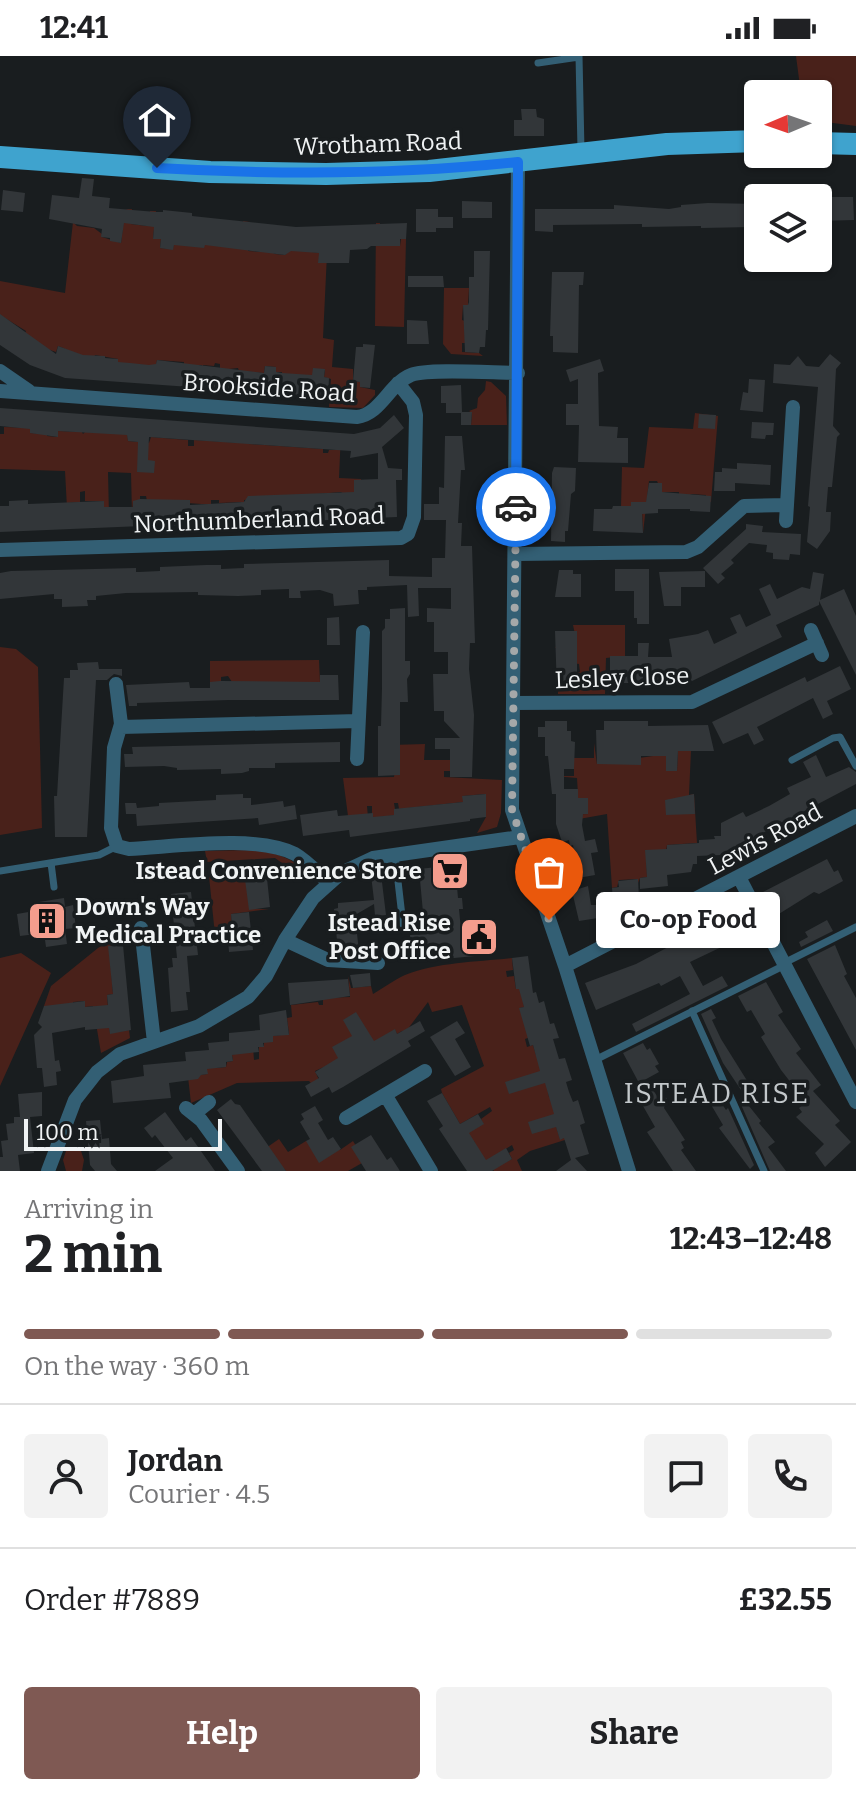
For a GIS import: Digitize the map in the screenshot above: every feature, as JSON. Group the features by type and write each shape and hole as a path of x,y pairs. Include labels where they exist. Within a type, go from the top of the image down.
{"main road":[{"name":"Wrotham Road","path":"0,157 272,174 429,171 667,144 744,141"},
{"path":"832,143 856,144"}],"street":[{"path":"518,162 512,810 629,1171"},
{"path":"0,371 31,393"},
{"path":"398,383 423,372 518,373"},
{"name":"Brookside Road","path":"0,391 357,417 370,413 398,383"},
{"name":"Northumberland Road","path":"0,550 401,538 408,534 414,517 416,415 413,402 398,383"},
{"path":"786,521 791,407"},
{"path":"516,554 686,552 698,547 744,506 787,505"},
{"path":"357,759 363,632"},
{"name":"Lesley Close","path":"513,703 692,702 817,643"},
{"path":"116,684 121,727 114,748 111,818 112,837 117,846 129,849 235,844 272,847 299,856 328,882"},
{"path":"121,727 358,721"},
{"name":"Lewis Road","path":"565,966 856,816"},
{"path":"48,1171 66,1119 87,1083 113,1059 205,1023 248,997 266,976 313,898 328,882 361,861 520,837"},
{"path":"739,877 856,1102"},
{"path":"141,928 154,1042"},
{"path":"285,940 328,960 378,963"},
{"path":"346,1118 425,1071"},
{"path":"386,1096 431,1171"},
{"path":"209,1102 190,1111 238,1171"}],"lane":[{"path":"538,63 579,56 581,154"},
{"path":"792,760 840,737 856,766"},
{"path":"0,871 99,855 117,846"},
{"path":"395,855 403,925"},
{"path":"51,863 54,887"},
{"path":"595,1060 856,927"},
{"path":"692,1011 764,1171"}],"shaded area":[{"path":"796,56 856,56 856,126 832,123 832,80 799,80"},
{"path":"132,209 131,224 147,226 150,211 156,211 153,238 161,239 160,248 173,249 175,230 196,237 241,240 243,221 250,222 248,251 263,252 264,247 275,254 285,255 290,249 327,254 323,338 334,340 332,367 353,369 353,381 360,382 360,387 375,390 375,395 363,408 329,407 331,379 324,377 325,370 312,376 282,375 282,372 276,374 276,367 265,366 264,373 239,371 238,368 220,370 220,364 215,363 214,366 203,365 203,369 202,365 184,367 184,362 157,360 156,366 118,363 118,359 95,355 93,361 88,360 58,346 56,352 41,347 26,331 0,315 0,281 65,293 73,222 77,226 94,228 102,237 121,243 125,210"},
{"path":"376,223 380,223 380,246 400,246 401,239 406,239 404,327 375,326"},
{"path":"444,288 469,288 468,305 463,306 462,320 465,321 468,343 462,343 462,352 483,356 451,354 443,344"},
{"path":"486,381 506,396 507,425 471,425 472,413 469,411 477,408"},
{"path":"695,413 718,416 711,502 706,501 706,495 692,494 679,500 679,492 662,492 657,481 649,481 643,533 642,509 621,507 622,467 644,468 649,427 693,429"},
{"path":"4,427 31,428 30,433 46,434 47,430 47,436 57,437 58,431 83,434 127,429 128,441 149,443 151,437 188,440 188,446 194,446 194,440 242,443 249,440 249,444 323,449 323,453 335,450 340,443 341,432 339,478 361,479 362,508 341,492 244,500 244,512 241,502 147,501 146,496 140,496 140,501 133,501 132,514 131,473 108,472 109,515 104,515 104,501 85,501 85,491 80,492 80,502 67,503 67,508 65,471 0,469 0,434 4,434"},
{"path":"573,625 625,625 625,656 606,658 605,694 558,694 558,691 572,691 572,672 580,672 579,664 572,663 555,647 577,644"},
{"path":"0,647 16,649 38,667 42,828 0,835"},
{"path":"319,660 320,683 232,682 228,676 221,677 221,682 210,682 210,661"},
{"path":"594,743 597,764 653,756 654,745 667,749 666,771 677,771 678,750 691,750 689,795 694,794 697,843 667,845 666,851 646,850 647,877 640,878 638,883 637,879 619,880 617,887 612,888 607,814 568,821 556,815 588,814 588,799 560,797 578,795 577,778 553,776 574,776 574,760 553,758 594,758"},
{"path":"425,744 424,760 452,760 450,771 444,771 444,777 502,780 501,813 497,827 477,833 486,817 485,794 463,796 463,802 399,809 398,803 394,803 396,815 372,818 372,806 367,806 368,817 348,816 343,778 394,777 395,769 400,769 400,757 391,745"},
{"path":"252,850 283,857 310,873 299,875 275,858 207,862 205,851"},
{"path":"244,872 251,909 269,909 231,914 233,933 215,935 209,876"},
{"path":"121,934 122,945 109,946 113,994 107,995 110,1033 129,1030 130,1038 101,1053 93,1006 85,1007 84,1001 73,1002 73,1007 44,1006 51,986 98,948"},
{"path":"21,953 51,973 0,1086 0,958"},
{"path":"512,958 513,970 506,971 507,977 514,976 516,989 522,988 524,1007 520,1008 544,1032 525,1039 527,1047 533,1045 536,1055 541,1053 549,1097 554,1096 555,1123 560,1139 568,1139 530,1151 517,1160 522,1171 494,1171 492,1168 512,1159 509,1153 514,1150 512,1145 483,1163 474,1141 471,1142 466,1134 483,1124 481,1119 492,1111 490,1107 460,1124 442,1093 441,1089 484,1066 462,1005 432,1012 428,1002 407,1030 408,1041 402,1031 397,1034 395,1030 391,1037 315,1071 319,1080 312,1084 309,1081 237,1083 191,1103 188,1077 207,1074 207,1064 226,1067 227,1062 233,1061 232,1055 253,1047 254,1060 259,1059 259,1047 264,1046 264,1038 273,1042 273,1036 289,1034 287,1018 292,1017 291,1005 318,1002 323,1005 323,998 350,997 348,976 351,988 371,986 373,994 401,977 431,967"},
{"path":"279,1139 288,1152 306,1141 340,1150 353,1141 362,1163 348,1171 286,1171 266,1148"},
{"path":"67,1148 81,1151 84,1160 82,1171 66,1171 63,1160"}],"building":[{"path":"521,109 536,109 537,117 544,119 544,136 514,136 514,120 522,120"},
{"path":"82,178 94,179 92,196 110,198 109,208 163,210 296,227 407,223 406,239 400,239 400,246 350,250 349,263 318,263 319,253 291,251 285,255 205,245 204,248 174,245 173,250 160,248 161,239 153,239 154,227 124,223 121,243 110,241 110,238 101,237 102,229 49,219 52,195 79,198"},
{"path":"3,190 25,193 23,212 1,210"},
{"path":"832,197 853,197 854,220 832,221"},
{"path":"462,201 492,202 492,218 462,218"},
{"path":"744,204 744,227 553,225 553,232 535,231 535,209 614,209 614,205 669,209 681,205"},
{"path":"416,209 438,209 438,217 453,217 453,228 416,232"},
{"path":"474,251 490,251 488,330 485,347 480,347 479,353 465,352 463,305 469,302 469,277 474,277"},
{"path":"552,272 584,272 583,285 579,285 578,353 553,352 553,336 550,336"},
{"path":"408,276 443,276 444,287 408,287"},
{"path":"0,314 56,354 58,346 83,355 149,365 156,364 157,360 264,373 265,366 276,367 276,372 312,375 313,368 325,369 324,377 329,378 328,397 65,378 30,365 0,345"},
{"path":"407,320 427,321 429,344 407,344"},
{"path":"363,344 375,345 370,388 360,387 360,382 353,381 356,347 363,347"},
{"path":"830,354 841,363 836,369 833,426 840,434 837,437 832,487 828,487 826,512 831,512 830,531 817,549 807,542 818,387 773,383 774,364 790,365 798,356 806,366 819,367"},
{"path":"600,359 604,371 598,373 599,426 618,427 617,438 628,438 628,463 578,462 579,425 566,425 566,404 578,404 578,379 570,382 566,370"},
{"path":"749,379 765,380 763,412 740,410 743,392 748,393"},
{"path":"461,385 462,412 472,412 471,425 461,425 461,413 446,413 446,403 441,403 441,386"},
{"path":"0,408 354,434 380,428 394,415 404,428 382,447 388,468 402,469 402,480 396,480 397,517 187,526 145,522 142,526 0,532 0,506 9,506 9,501 28,500 28,504 104,501 104,507 133,507 133,501 140,499 190,500 190,505 244,502 248,496 354,492 354,480 378,479 378,453 350,458 351,451 149,437 148,460 155,461 154,473 137,472 138,442 128,441 127,435 58,431 58,437 30,433 30,429 0,426"},
{"path":"699,414 716,415 715,429 698,428"},
{"path":"752,422 774,423 773,435 766,435 765,439 751,438"},
{"path":"445,436 462,436 465,470 461,470 458,523 462,523 461,546 472,546 475,643 470,643 469,669 474,715 472,777 450,777 450,749 435,749 435,738 460,738 444,721 444,711 434,711 433,674 448,674 448,652 434,652 434,622 427,622 427,608 451,609 451,588 418,588 419,616 408,617 407,585 367,587 367,590 358,590 359,604 334,606 333,594 320,590 300,591 301,598 289,598 289,589 261,590 261,595 238,596 198,595 198,592 126,593 96,596 96,600 87,600 88,606 62,607 62,599 54,599 54,594 0,599 0,573 11,571 136,568 139,572 160,571 160,567 221,565 221,569 244,568 244,564 389,560 389,576 432,577 432,558 445,558 446,520 424,520 424,504 439,504 439,487 444,488"},
{"path":"737,463 771,465 770,485 735,483 735,491 714,491 715,472 722,472 722,468 737,469"},
{"path":"554,467 576,468 565,542 551,541"},
{"path":"649,483 662,483 662,492 711,496 710,512 658,509 658,513 642,514 643,533 593,531 594,509 612,509 613,506 631,506 631,502 646,502"},
{"path":"746,524 763,526 762,532 801,534 800,555 790,554 789,560 773,559 773,553 766,552 767,545 749,543 731,560 734,563 721,574 725,578 718,584 703,568 746,529"},
{"path":"615,569 649,569 649,624 637,624 637,618 634,618 634,591 615,591"},
{"path":"559,570 573,570 573,574 581,574 581,597 555,597"},
{"path":"705,571 705,587 681,587 681,606 664,606 659,572"},
{"path":"813,572 824,574 820,600 844,589 856,616 856,675 819,601 819,605 776,625 782,637 688,683 610,683 610,656 638,656 638,643 649,643 648,657 672,657 669,639 708,630 714,644 737,633 730,618 740,614 746,627 771,615 759,589 770,584 777,599 802,587 810,589"},
{"path":"405,608 405,661 410,661 410,674 407,679 408,702 400,702 400,775 378,776 382,631 385,619 390,619 390,609"},
{"path":"339,617 340,645 327,645 327,618"},
{"path":"555,631 577,631 577,672 572,672 572,691 557,691"},
{"path":"98,662 99,669 122,669 122,676 114,674 107,680 96,680 87,837 55,837 54,796 57,796 64,678 70,678 70,670 78,670 77,663"},
{"path":"840,666 851,689 827,701 833,714 823,719 813,698 757,727 764,740 754,745 748,733 723,744 712,722 805,677 807,682"},
{"path":"320,675 338,675 339,700 229,700 137,703 137,706 129,706 126,685 189,682 190,688 210,688 210,682 220,681 320,682"},
{"path":"545,721 567,721 567,731 571,731 571,741 575,742 574,769 564,769 564,789 578,789 578,798 588,798 588,814 583,814 582,825 585,841 595,839 598,852 591,853 595,875 578,878 573,845 570,846 569,840 563,842 556,824 556,794 552,794 545,737 538,737 538,727 545,727"},
{"path":"604,721 648,721 648,726 708,725 714,751 678,751 677,771 666,771 666,756 641,756 641,765 597,764 596,730 604,730"},
{"path":"340,742 340,762 275,763 275,768 249,768 249,771 242,773 221,774 221,769 125,767 124,754 133,754 132,747"},
{"path":"816,755 826,777 849,767 856,772 856,784 721,855 697,856 697,864 693,864 691,872 667,875 668,886 640,889 640,878 647,877 645,850 667,849 667,845 699,843 699,840 721,836 721,823 743,812 746,817 769,806 790,794 787,788 811,777 803,762"},
{"path":"243,794 243,798 251,798 251,805 283,801 284,807 295,805 297,819 259,825 258,818 137,826 136,814 126,814 125,803 136,803 137,808 159,806 159,803 216,800 216,795"},
{"path":"486,794 486,817 470,821 350,837 349,830 303,836 300,815 337,810 338,816 394,815 394,809 463,802 462,796"},
{"path":"694,794 695,814 666,815 665,800"},
{"path":"827,859 834,872 838,870 843,881 819,894 814,892 774,917 761,893"},
{"path":"455,865 458,898 462,898 463,909 459,909 461,930 483,928 485,955 413,962 410,935 425,934 419,869"},
{"path":"266,869 270,907 249,910 244,872"},
{"path":"381,874 386,915 375,916 374,904 355,915 359,952 338,951 334,909 338,908 338,903 374,900 371,875"},
{"path":"638,879 639,899 613,901 612,888 619,887 618,881"},
{"path":"588,886 591,905 596,905 598,918 579,921 572,891"},
{"path":"191,892 198,955 187,956 188,1010 171,1012 168,968 173,967 172,958 177,958 171,894"},
{"name":"Down's Way Medical Practice","path":"64,898 65,907 73,905 76,928 65,929 67,944 46,947 44,933 20,936 17,914 40,910 39,902"},
{"path":"741,903 755,931 690,962 703,986 722,976 728,986 636,1032 632,1024 690,994 680,976 596,1010 585,983 636,964 695,933 693,928"},
{"path":"249,912 253,950 229,952 228,939 233,939 231,914"},
{"path":"827,920 833,931 801,947 799,942 808,937 805,932"},
{"path":"123,945 131,1030 110,1034 109,1028 85,1030 85,1027 52,1033 55,1061 59,1060 61,1071 56,1072 57,1085 44,1087 42,1068 37,1068 34,1035 42,1027 38,1023 44,1006 85,1001 85,1007 108,1005 107,995 113,994 108,946"},
{"path":"835,945 847,974 844,976 856,998 856,1050 807,959"},
{"path":"528,956 533,993 536,992 539,1003 544,1001 550,1024 554,1023 559,1038 553,1039 559,1059 565,1058 572,1080 566,1082 569,1092 573,1102 578,1100 585,1123 580,1125 589,1154 575,1158 587,1171 556,1171 571,1160 564,1138 560,1140 556,1127 532,1134 528,1122 554,1114 545,1083 509,1094 505,1082 540,1071 519,1008 524,1007 519,989 516,989 512,958"},
{"path":"370,973 371,986 353,988 350,975"},
{"path":"348,979 350,996 290,1005 288,983"},
{"path":"766,982 783,1012 778,1015 801,1049 796,1053 821,1085 813,1091 840,1121 835,1125 851,1142 825,1167 815,1153 824,1144 796,1117 802,1112 799,1108 806,1102 781,1070 761,1037 765,1034 751,1010 747,1012 738,996"},
{"path":"711,1009 716,1018 712,1020 721,1039 751,1087 743,1093 723,1063 701,1014"},
{"path":"286,1010 289,1035 273,1036 273,1042 258,1047 259,1052 232,1055 233,1061 226,1062 226,1067 207,1069 208,1074 198,1079 169,1083 171,1098 113,1103 111,1081 144,1076 143,1065 186,1061 185,1052 209,1050 208,1043 229,1041 229,1033 260,1030 259,1015"},
{"path":"356,1012 374,1041 395,1029 397,1034 420,1021 425,1031 408,1041 411,1046 343,1087 332,1093 329,1087 311,1097 305,1086 319,1078 315,1072 338,1058 332,1047 352,1036 343,1020"},
{"path":"457,1021 465,1033 455,1039 471,1067 455,1076 430,1037"},
{"path":"643,1043 647,1050 650,1048 659,1064 655,1066 659,1072 639,1083 623,1053"},
{"path":"649,1084 657,1096 667,1098 664,1108 685,1140 681,1142 684,1148 681,1150 696,1171 673,1171 647,1132 655,1127 635,1092"},
{"path":"42,1092 42,1116 30,1117 34,1153 18,1155 20,1171 0,1171 0,1157 3,1157 1,1141 8,1140 6,1124 14,1123 14,1117 20,1117 18,1094"},
{"path":"750,1092 756,1101 749,1106 775,1142 768,1147 786,1171 770,1171 739,1100"},
{"path":"442,1093 460,1124 478,1114 484,1124 469,1133 486,1160 506,1148 512,1159 492,1171 467,1171 439,1129 443,1126 427,1101"},
{"path":"718,1098 726,1110 728,1108 754,1165 750,1169 719,1128 723,1125 710,1103"},
{"path":"231,1099 240,1105 286,1171 262,1171 217,1110"},
{"path":"315,1106 323,1120 318,1123 328,1140 333,1137 341,1149 319,1163 306,1141 310,1139 300,1122 304,1119 301,1114"},
{"path":"165,1112 186,1141 191,1137 215,1171 155,1171 173,1158 155,1135 152,1138 144,1128"},
{"path":"100,1120 102,1139 109,1138 111,1164 117,1171 95,1171 90,1165 86,1121"},
{"path":"371,1135 387,1160 391,1157 400,1171 366,1171 351,1147"}],"way so far":[{"path":"516,507 512,810 549,920"}],"place":[{"name":"Istead Convenience Store","path":"450,871"},
{"name":"Co-op Food","path":"549,920"},
{"name":"Down's Way Medical Practice","path":"47,921"},
{"name":"Istead Rise Post Office","path":"479,937"}],"district":[{"name":"ISTEAD RISE","path":"717,1093"}],"route":[{"path":"157,168 326,174 429,171 518,162 516,507"}]}
